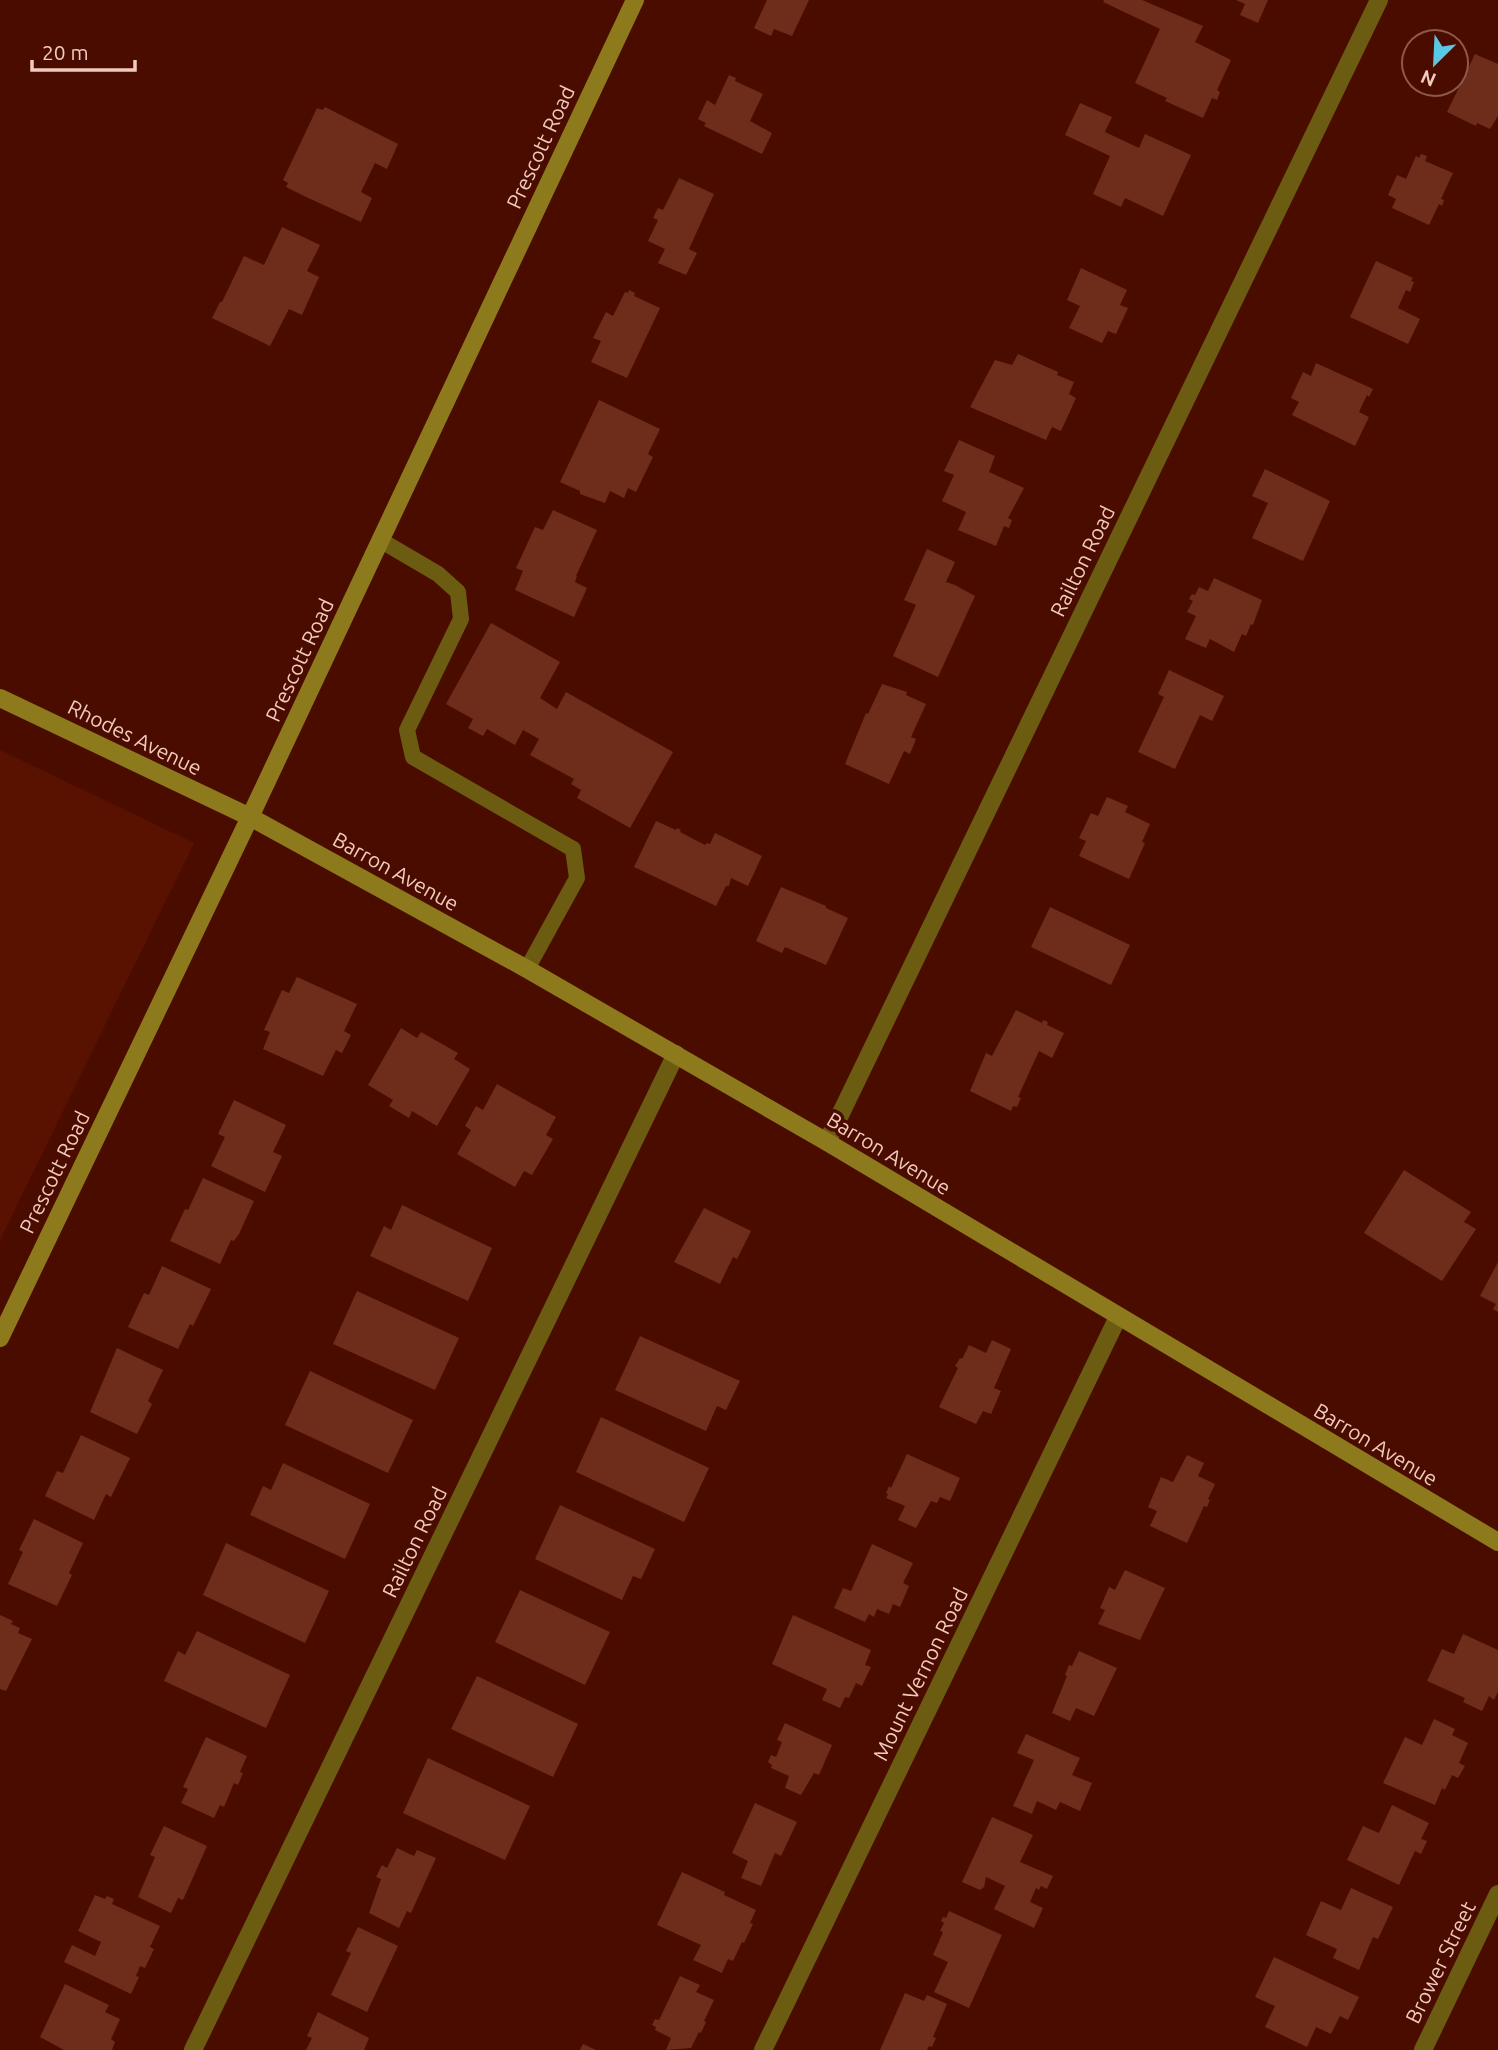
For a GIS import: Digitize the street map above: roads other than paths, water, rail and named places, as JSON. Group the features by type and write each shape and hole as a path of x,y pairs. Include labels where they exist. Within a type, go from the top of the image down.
{"main road":[{"name":"Prescott Road","path":"0,1338 250,817 635,0"},
{"name":"Rhodes Avenue","path":"0,698 250,817"},
{"name":"Barron Avenue","path":"250,817 676,1054 1498,1542"}],"street":[{"name":"Railton Road","path":"827,1142 1379,0"},
{"name":"Railton Road","path":"193,2050 676,1054"},
{"name":"Mount Vernon Road","path":"763,2050 1118,1317"},
{"name":"Brower Street","path":"1423,2050 1498,1894"}],"lane":[{"path":"380,540 438,574 458,592 461,619 407,730 413,757 573,849 577,878 527,969"}]}
